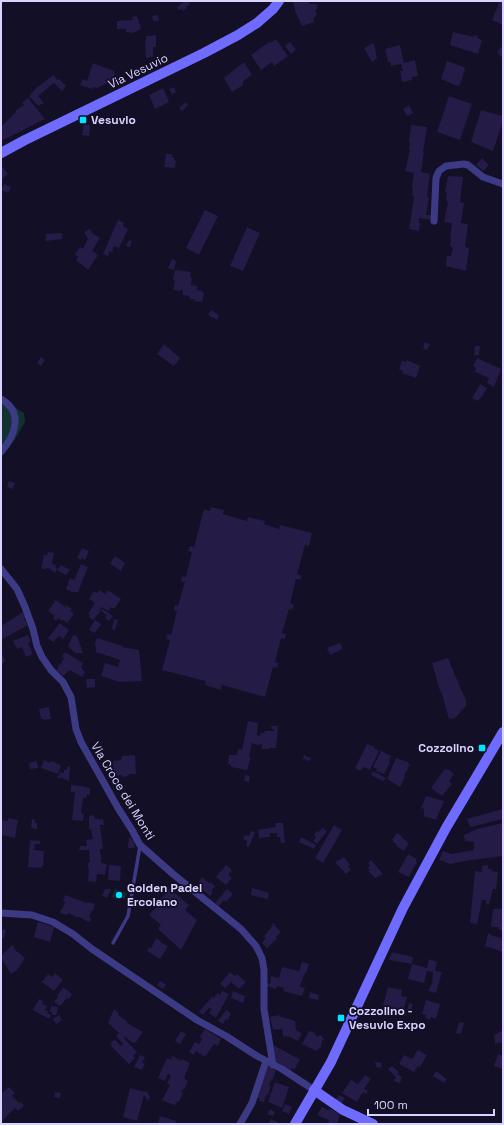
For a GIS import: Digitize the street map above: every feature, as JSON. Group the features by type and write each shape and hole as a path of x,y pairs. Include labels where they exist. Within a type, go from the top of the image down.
{"main road":[{"name":"Via Vesuvio","path":"1,153 204,53 258,22 268,14 279,1"},
{"path":"295,1124 331,1062 403,908 446,828 503,732"},
{"path":"314,1090 343,1110 373,1124"}],"street":[{"path":"434,220 436,178 439,171 446,166 468,165 483,177 503,184"},
{"path":"1,399 5,401 12,410 16,426 10,439 1,452"},
{"name":"Via Croce dei Monti","path":"1,569 17,589 25,607 42,657 63,682 71,697 76,729 81,742 140,845 173,874 241,928 256,946 262,958 264,970 264,1009 270,1063"},
{"path":"1,578 10,580"},
{"path":"1,913 32,915 53,922 73,934 92,949 197,1020 314,1090"},
{"path":"240,1124 252,1104 270,1063"}],"lane":[{"path":"112,943 128,916 140,845"}],"green space":[{"path":"1,400 24,413 25,422 14,441 1,456"},
{"name":"Golden Padel Ercolano","path":"115,889 127,893 124,899 121,898 120,900 112,897"}],"building":[{"path":"185,1 190,4 183,11 182,9 179,10 177,7"},
{"path":"294,1 309,1 309,4 317,5 318,8 315,11 317,14 313,19 314,22 302,26 295,11 293,4"},
{"path":"500,1 503,1 503,25 492,20"},
{"path":"158,15 159,21 153,21 152,16"},
{"path":"136,16 141,28 138,31 132,33 126,32 126,29 117,29 117,21 133,20 132,17"},
{"path":"453,32 474,37 474,35 478,36 477,38 482,40 478,54 450,45"},
{"path":"156,35 156,47 153,47 153,57 146,58 146,36"},
{"path":"276,39 288,56 274,66 272,62 261,70 251,55 269,42 270,43"},
{"path":"290,42 296,50 291,54 285,46"},
{"path":"374,43 377,58 372,62 364,48"},
{"path":"400,45 404,63 415,60 418,76 412,77 412,80 402,82 400,71 403,71 401,64 391,66 390,62 388,62 385,49"},
{"path":"503,45 503,59 497,52"},
{"path":"447,61 464,67 465,69 460,85 457,86 441,79"},
{"path":"244,62 252,75 243,81 243,85 232,92 224,78"},
{"path":"93,63 114,71 115,74 112,81 97,88 93,87 92,89 80,85 83,79 87,81"},
{"path":"54,75 57,80 59,79 66,86 62,91 54,83 38,96 44,103 38,106 29,96 36,88"},
{"path":"174,87 176,92 172,94 169,89"},
{"path":"163,88 169,102 155,109 149,95"},
{"path":"449,96 472,104 460,140 437,132"},
{"path":"28,98 45,119 1,141 1,127 16,112 16,110 24,105 22,103"},
{"path":"186,102 188,105 182,111 179,108"},
{"path":"409,105 413,113 407,116 403,109"},
{"path":"481,110 503,116 503,121 493,151 471,142"},
{"path":"84,124 90,125 89,136 82,135"},
{"path":"411,125 427,127 421,172 430,174 427,197 429,197 426,215 433,215 432,220 419,218 419,231 409,229 414,197 412,195 412,188 414,173 405,171 410,150 409,142"},
{"path":"166,154 172,154 172,157 174,157 174,160 176,161 175,168 164,167"},
{"path":"482,158 489,165 484,171 476,165"},
{"path":"1,165 8,174 1,180"},
{"path":"448,176 463,177 460,202 464,203 461,223 468,224 465,247 469,248 466,271 446,266 447,256 451,256 453,248 450,246 452,223 444,222 448,202 446,200 447,193 445,192"},
{"path":"4,184 11,187 8,193 1,190"},
{"path":"205,210 218,216 199,255 186,248"},
{"path":"118,220 124,223 123,226 128,229 119,248 114,246 112,253 110,251 108,256 103,254"},
{"path":"247,227 260,233 243,271 230,266"},
{"path":"90,229 92,233 100,238 92,251 98,255 88,270 76,260 78,257 75,254 80,247 83,249 88,239 84,232"},
{"path":"62,233 62,239 46,241 46,234"},
{"path":"129,240 132,241 130,247 126,246"},
{"path":"172,259 176,261 174,270 168,268"},
{"path":"175,270 191,272 191,285 197,286 197,290 204,293 202,302 194,301 194,299 190,299 189,296 183,295 183,290 173,290"},
{"path":"211,310 219,315 217,320 208,315"},
{"path":"425,342 430,344 427,350 423,348"},
{"path":"164,344 180,358 174,366 157,354"},
{"path":"475,346 480,346 479,355 474,355"},
{"path":"41,357 45,360 41,366 37,363"},
{"path":"477,358 501,369 494,387 487,383 489,378 475,372 476,368 473,366"},
{"path":"407,360 420,366 416,378 402,373 403,371 399,369 402,361 406,362"},
{"path":"480,384 487,388 478,401 472,398"},
{"path":"9,481 15,483 13,489 7,487"},
{"path":"211,507 224,510 223,514 247,521 248,517 265,521 264,524 279,529 280,525 312,533 309,546 305,545 297,574 302,576 300,580 296,579 290,603 294,605 292,610 289,609 282,633 286,634 285,639 281,638 275,662 279,663 277,668 273,667 265,697 222,685 221,690 205,685 206,681 162,670 170,640 166,639 167,634 171,635 177,611 174,610 175,605 178,606 185,582 181,581 182,576 186,577 192,552 188,551 190,546 194,547 204,509 210,511"},
{"path":"82,548 89,551 85,560 82,558 81,560 77,558"},
{"path":"48,552 54,553 52,564 56,565 55,567 57,568 55,573 50,569 46,568 46,570 41,568 44,555 47,555"},
{"path":"115,556 125,563 121,571 110,564"},
{"path":"81,564 88,567 78,592 72,592 66,589 70,578 74,580"},
{"path":"61,565 70,570 66,575 57,570"},
{"path":"99,590 105,594 108,590 121,599 114,609 111,607 109,611 101,607 101,611 93,620 88,614 95,603 89,599 94,591 97,593"},
{"path":"56,600 65,607 66,605 72,609 70,611 74,614 67,623 58,618 56,621 53,618 55,616 48,611"},
{"path":"103,609 113,616 109,621 105,618 107,615 101,611"},
{"path":"23,612 26,617 24,619 28,625 1,640 1,626"},
{"path":"114,619 118,620 115,630 112,629"},
{"path":"95,620 101,624 95,633 89,630"},
{"path":"60,623 69,630 63,639 59,636 53,642 48,638"},
{"path":"28,635 31,641 28,643 33,654 26,657 22,647 17,649 13,641"},
{"path":"73,635 77,636 83,653 75,653 68,646"},
{"path":"97,638 122,647 139,650 142,681 119,682 101,676 105,663 118,667 120,660 96,652 95,643"},
{"path":"340,643 343,649 330,655 327,648"},
{"path":"1,651 5,662 1,664"},
{"path":"65,652 83,663 81,667 85,672 82,677 70,670 63,676 57,670 59,664 60,665 64,658 62,656"},
{"path":"448,658 466,701 466,706 455,718 449,719 432,663"},
{"path":"86,679 95,679 95,687 87,688"},
{"path":"49,707 51,719 41,719 39,709"},
{"path":"248,721 258,723 257,735 260,736 261,733 265,733 264,731 274,731 271,726 278,726 276,748 262,749 262,744 258,745 252,743 249,757 251,757 247,770 231,767 231,765 228,764 229,755 237,755 238,749 242,750"},
{"path":"367,744 375,747 374,748 379,751 370,770 363,767 361,771 355,768"},
{"path":"381,751 391,756 390,762 384,774 376,771 377,769 373,767"},
{"path":"135,755 136,774 128,774 129,776 122,777 122,775 114,775 113,761 121,760 122,756"},
{"path":"304,755 311,758 310,761 303,759"},
{"path":"396,758 410,764 400,787 387,779"},
{"path":"44,760 61,765 58,774 41,768"},
{"path":"37,761 38,768 30,769 29,763"},
{"path":"70,766 69,781 60,777 59,779 57,777 60,772 64,773 64,770 67,770 67,767"},
{"path":"448,769 454,774 449,781 452,784 442,796 431,788 444,770"},
{"path":"373,771 386,778 383,781 371,775"},
{"path":"245,775 250,776 249,782 244,781"},
{"path":"71,785 90,788 90,795 87,794 86,798 83,798 81,813 84,814 83,821 72,820 75,792 71,792"},
{"path":"426,796 444,801 436,820 424,816 424,809 421,808"},
{"path":"503,809 503,819 470,827 467,819"},
{"path":"94,815 95,819 103,819 104,825 100,825 103,849 100,849 100,854 101,863 107,864 105,875 97,874 96,882 88,881 88,863 90,863 89,850 79,850 80,846 87,846 86,840 93,839 91,829 89,829 89,816"},
{"path":"8,818 18,820 15,838 1,835 1,820 8,821"},
{"path":"32,819 35,820 35,823 37,823 37,829 31,828"},
{"path":"275,823 283,823 285,843 281,843 280,837 277,837 277,833 270,833 270,837 259,838 258,830 276,827"},
{"path":"503,823 503,856 450,864 439,860 443,851 451,854 474,850 474,842 465,841 464,835 477,829"},
{"path":"334,825 342,830 323,863 315,858"},
{"path":"322,828 327,831 317,844 313,841 316,837 314,835"},
{"path":"251,831 255,832 249,847 246,846 247,841 243,839 245,835 249,836"},
{"path":"397,833 409,843 404,851 396,846 397,845 392,840"},
{"path":"129,837 134,841 135,848 128,848"},
{"path":"301,837 316,845 314,849 299,842"},
{"path":"30,840 40,841 40,844 35,844 34,850 44,851 42,868 28,867"},
{"path":"408,854 417,859 417,862 409,877 398,872"},
{"path":"344,857 350,865 348,867 351,870 346,874 335,862"},
{"path":"371,860 383,874 375,878 368,871 370,870 368,868 370,866 368,863"},
{"path":"109,865 121,866 120,881 108,880"},
{"path":"226,865 232,870 228,875 232,878 226,885 216,877"},
{"path":"488,865 488,869 498,872 496,889 493,889 489,904 486,904 486,900 482,900 477,924 470,923 475,871 482,872 482,866"},
{"path":"202,877 215,886 211,891 213,892 210,896 197,885"},
{"path":"169,888 189,905 185,910 197,920 181,950 158,929 161,925 149,915 159,904 158,903"},
{"path":"252,888 269,893 268,899 251,895"},
{"path":"105,889 111,889 107,898 102,896"},
{"path":"227,889 233,894 226,902 224,900 219,906 215,903"},
{"path":"65,895 87,903 95,904 89,918 91,918 90,922 68,913 67,915 60,913 65,902 63,901"},
{"path":"139,901 145,902 144,908 138,905"},
{"path":"494,909 503,909 503,930 499,930 499,927 492,927 491,925"},
{"path":"38,922 54,927 50,942 34,937"},
{"path":"273,923 281,932 276,937 277,939 267,948 262,943 266,938 264,936"},
{"path":"1,929 6,930 4,938 1,938"},
{"path":"488,933 502,938 503,952 485,946"},
{"path":"156,938 168,946 160,959 147,951 149,947 151,948"},
{"path":"12,945 15,948 14,949 25,958 17,970 11,974 1,956"},
{"path":"392,952 413,957 412,964 389,960"},
{"path":"429,959 437,962 435,971 442,972 436,993 428,991 432,984 433,972 427,971 424,983 408,979 412,964 427,968"},
{"path":"302,962 309,964 300,986 305,988 302,996 283,991 284,988 277,986 276,989 267,986 267,983 270,984 271,976 279,978 282,967 299,971"},
{"path":"230,972 235,976 237,974 246,982 239,989 231,982 225,988 220,984"},
{"path":"55,973 63,980 54,991 42,982 48,974 52,977"},
{"path":"160,981 166,985 163,989 157,985"},
{"path":"63,987 72,994 69,999 67,998 60,1006 54,1002"},
{"path":"388,987 402,990 401,996 407,997 404,1008 407,1012 406,1016 402,1016 403,1014 400,1012 383,1006"},
{"path":"222,991 229,994 216,1018 209,1013 212,1009 209,1008 203,1015 199,1012 212,997 214,998 217,993 220,995"},
{"path":"233,991 245,996 243,1003 231,998"},
{"path":"310,992 319,995 318,1000 309,998"},
{"path":"39,999 43,1001 42,1004 47,1006 45,1010 51,1015 49,1019 33,1010"},
{"path":"426,1000 440,1004 436,1019 431,1017 430,1020 425,1018 426,1015 422,1014"},
{"path":"409,1003 413,1004 411,1011 407,1010"},
{"path":"51,1006 58,1007 56,1015 53,1015 50,1011"},
{"path":"114,1009 119,1013 118,1015 128,1022 127,1023 143,1032 136,1042 133,1043 125,1037 124,1038 137,1052 133,1056 135,1058 129,1064 111,1046 112,1045 110,1043 115,1040 121,1046 123,1044 116,1036 119,1033 108,1023"},
{"path":"226,1010 231,1013 228,1020 226,1019 223,1024 218,1021"},
{"path":"59,1015 62,1020 56,1024 53,1019"},
{"path":"279,1015 295,1021 296,1030 302,1034 298,1041 290,1037 283,1036 282,1029 273,1030 270,1017"},
{"path":"459,1022 464,1023 461,1034 456,1033"},
{"path":"205,1029 221,1039 218,1046 214,1044 205,1057 196,1051 194,1055 189,1052 195,1042 199,1044 202,1039 200,1037"},
{"path":"503,1030 503,1045 501,1042 495,1044 494,1035"},
{"path":"181,1031 186,1034 180,1044 175,1041"},
{"path":"309,1031 315,1033 318,1037 319,1035 322,1036 324,1040 322,1041 321,1047 316,1051 302,1044"},
{"path":"273,1045 300,1059 294,1070 292,1068 291,1070 276,1062"},
{"path":"418,1050 427,1055 420,1067 418,1066 414,1072 399,1064 404,1055 412,1059"},
{"path":"498,1054 503,1056 503,1069 494,1066"},
{"path":"140,1055 145,1057 142,1062 145,1064 142,1070 134,1067"},
{"path":"172,1056 190,1063 184,1078 188,1081 184,1090 183,1089 181,1092 183,1093 179,1102 178,1101 175,1105 162,1100 170,1085 167,1083 171,1076 168,1074 165,1081 158,1078 167,1058 171,1060"},
{"path":"375,1062 382,1063 381,1068 376,1067"},
{"path":"267,1066 276,1070 269,1086 271,1086 268,1095 266,1095 264,1102 259,1101 260,1099 255,1097"},
{"path":"392,1066 399,1072 397,1074 402,1077 400,1083 394,1081 396,1077 388,1069"},
{"path":"436,1071 447,1079 444,1083 433,1076"},
{"path":"365,1075 371,1079 364,1089 368,1091 366,1094 363,1092 357,1102 342,1093 351,1080 358,1084"},
{"path":"275,1082 289,1087 282,1108 268,1102"},
{"path":"9,1087 15,1093 12,1096 24,1106 18,1111 15,1108 1,1122 1,1105 3,1103 1,1101 1,1097 2,1093"},
{"path":"130,1088 145,1092 146,1090 150,1097 148,1101 144,1095 137,1121 123,1117"},
{"path":"55,1092 61,1093 60,1098 54,1097"},
{"path":"339,1095 345,1098 342,1103 336,1100"},
{"path":"285,1104 292,1107 289,1114 282,1111"},
{"path":"322,1107 328,1110 334,1110 340,1114 337,1124 328,1124 329,1120 317,1115"},
{"path":"270,1109 275,1112 273,1116 267,1114"},
{"path":"160,1116 176,1121 175,1124 158,1124"},
{"path":"271,1119 281,1124 268,1124"}],"place":[{"name":"Vesuvio","path":"83,120"},
{"name":"Cozzolino","path":"482,748"},
{"name":"Golden Padel Ercolano","path":"119,895"},
{"name":"Cozzolino - Vesuvio Expo","path":"341,1018"}]}
